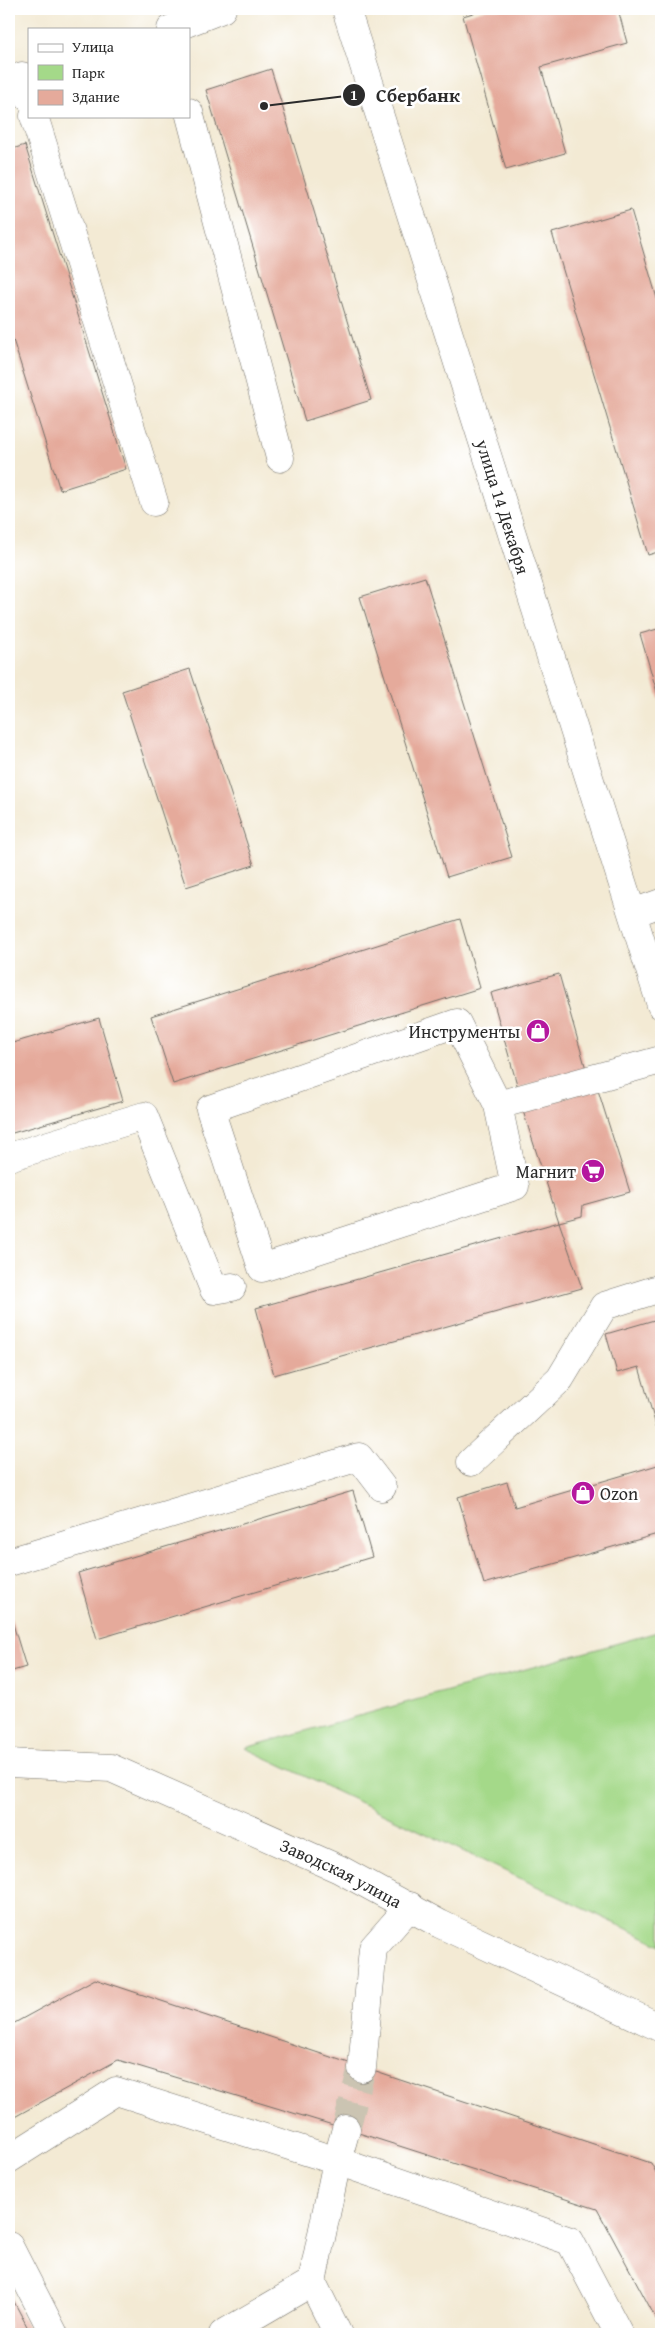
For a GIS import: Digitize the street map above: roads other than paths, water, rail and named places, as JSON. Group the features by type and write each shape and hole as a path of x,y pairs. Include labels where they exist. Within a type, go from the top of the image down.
{"main road":[{"path":"161,9 167,28"},
{"path":"174,28 222,9"},
{"name":"улица 14 Декабря","path":"346,9 661,1005"},
{"path":"190,116 280,458"},
{"path":"35,118 154,502"},
{"path":"633,912 661,903"},
{"path":"457,1023 498,1105 515,1186 262,1268 210,1110 457,1023"},
{"path":"498,1105 661,1060"},
{"path":"9,1157 144,1116 214,1290 232,1287"},
{"path":"471,1462 560,1379 604,1306 661,1288"},
{"path":"9,1562 359,1457 382,1487"},
{"name":"Заводская улица","path":"9,1763 111,1768 339,1869 440,1924 661,2028"},
{"path":"362,2068 373,1948 410,1906"},
{"path":"9,2159 116,2091 337,2161 570,2241 619,2334"},
{"path":"338,2334 312,2282 337,2161 346,2129"},
{"path":"9,2246 54,2334"},
{"path":"223,2334 312,2282"}],"tunnel":[{"path":"346,2129 362,2068"}],"place":[{"name":"Сбербанк","path":"264,106"},
{"name":"Инструменты","path":"538,1031"},
{"name":"Магнит","path":"593,1171"},
{"name":"Ozon","path":"583,1493"}]}
